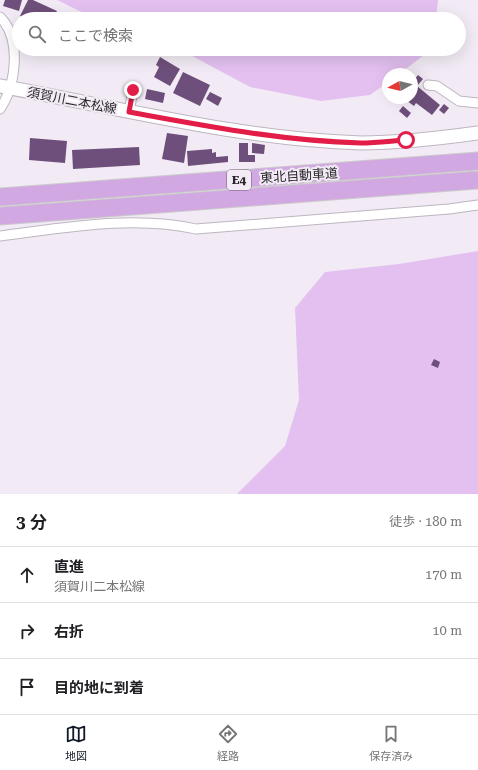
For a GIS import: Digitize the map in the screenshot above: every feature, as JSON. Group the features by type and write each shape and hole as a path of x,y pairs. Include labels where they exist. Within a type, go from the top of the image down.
{"highway":[{"name":"東北自動車道","path":"0,197 478,161"},
{"name":"東北自動車道","path":"0,216 478,180"}],"main road":[{"name":"須賀川二本松線","path":"5,87 129,112 212,127 270,135 362,143 450,137 478,132"}],"street":[{"path":"0,17 12,39"},
{"path":"0,109 5,87 14,73 13,56"},
{"path":"428,85 437,86 459,101 478,103"},
{"path":"129,112 133,90"},
{"path":"0,236 111,223 166,224 196,229 441,210 478,205"}],"shaded area":[{"path":"57,0 438,0 437,12 82,12"},
{"path":"192,56 423,56 407,68 382,68 382,86 370,95 321,101 250,87"},
{"path":"478,251 478,494 237,494 285,446 299,400 295,308 325,272 399,264"}],"building":[{"path":"5,0 22,0 19,11 3,6"},
{"path":"28,0 33,0 57,11 56,12 22,12"},
{"path":"160,57 180,69 170,86 154,77 159,67 156,65"},
{"path":"183,72 210,85 200,106 173,93"},
{"path":"418,75 423,79 418,85"},
{"path":"418,87 440,105 432,115 417,104"},
{"path":"147,89 165,93 163,103 145,99"},
{"path":"210,92 222,98 218,106 206,99"},
{"path":"444,104 449,108 444,114 439,110"},
{"path":"403,106 411,113 407,118 399,111"},
{"path":"167,133 188,136 184,163 162,159"},
{"path":"30,138 67,141 65,163 29,160"},
{"path":"239,143 248,143 248,155 255,155 255,162 239,162"},
{"path":"252,143 265,145 264,154 252,153"},
{"path":"139,147 140,165 73,169 72,150"},
{"path":"212,149 212,153 216,152 216,157 228,156 228,162 188,166 187,151"},
{"path":"434,359 440,362 438,368 431,365"}],"route":[{"path":"133,90 129,112 212,127 270,135 362,143 406,140"}]}
